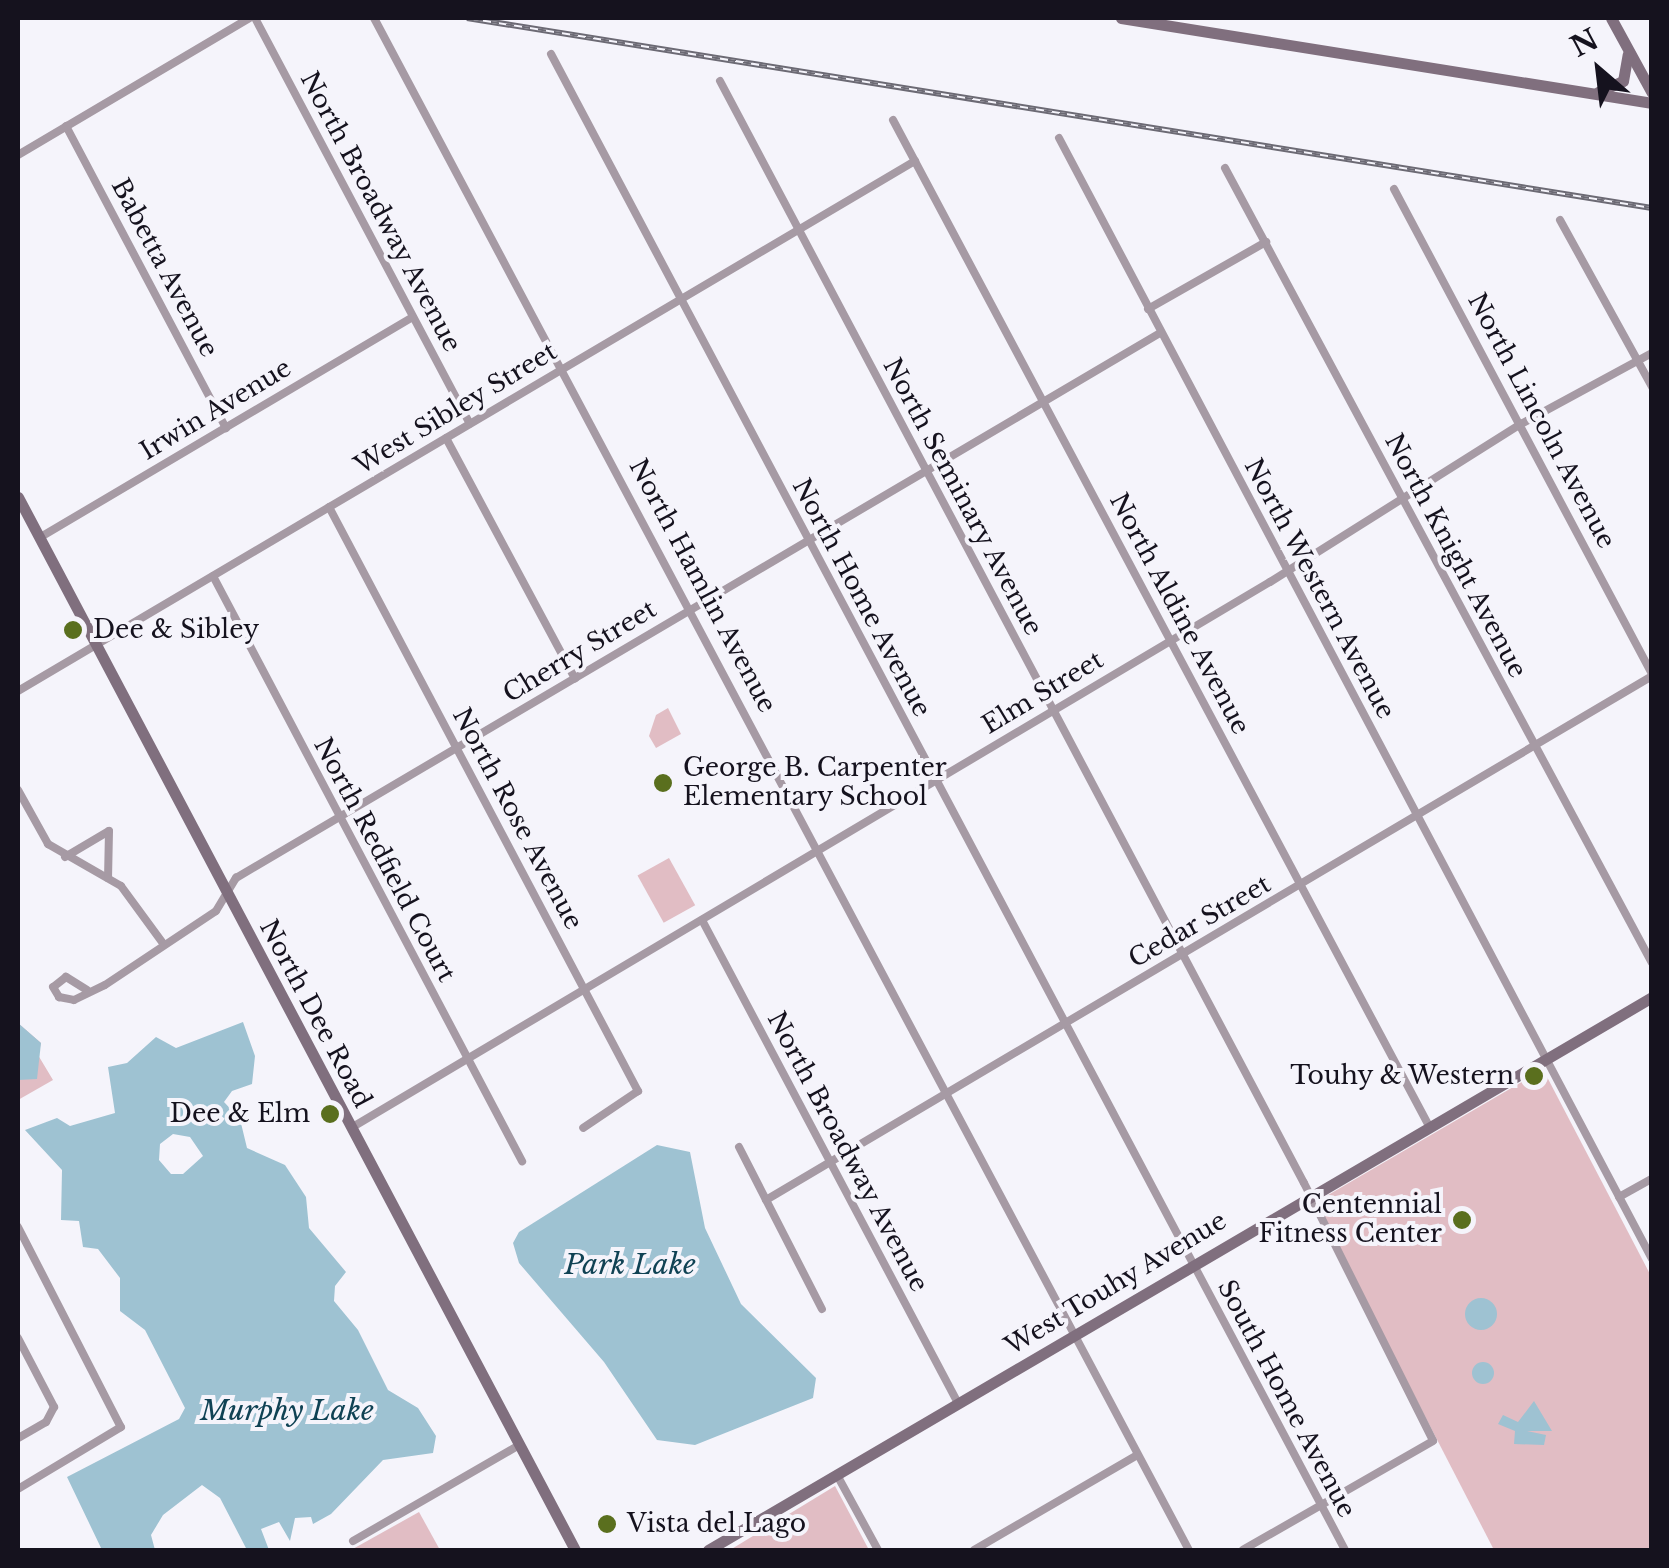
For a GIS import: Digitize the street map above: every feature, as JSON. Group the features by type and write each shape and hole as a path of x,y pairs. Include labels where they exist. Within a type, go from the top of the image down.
{"main road":[{"path":"1120,18 1652,104"},
{"path":"1612,18 1652,93"},
{"path":"1592,94 1623,82 1628,50"},
{"name":"North Dee Road","path":"18,497 575,1550"},
{"name":"West Touhy Avenue","path":"708,1550 1652,996"}],"street":[{"path":"18,155 252,18"},
{"name":"North Broadway Avenue","path":"252,18 470,424"},
{"name":"North Hamlin Avenue","path":"374,18 564,368 1189,1550"},
{"name":"North Home Avenue","path":"551,54 1192,1266"},
{"name":"North Seminary Avenue","path":"720,81 1182,954 1433,1441 1322,1505"},
{"name":"North Aldine Avenue","path":"893,120 1429,1126"},
{"name":"Babetta Avenue","path":"66,126 226,428"},
{"name":"North Western Avenue","path":"1059,138 1652,1259"},
{"name":"West Sibley Street","path":"18,691 915,161"},
{"name":"North Knight Avenue","path":"1225,168 1652,963"},
{"name":"North Lincoln Avenue","path":"1394,189 1652,675"},
{"path":"1560,220 1652,387"},
{"path":"1148,309 1266,242"},
{"name":"Irwin Avenue","path":"40,538 412,317"},
{"name":"Cherry Street","path":"87,990 111,981 162,942 216,911 236,878 1160,333"},
{"name":"Elm Street","path":"351,1128 1171,641 1521,424 1652,353"},
{"path":"446,438 575,679"},
{"name":"North Rose Avenue","path":"329,507 638,1091 582,1128"},
{"name":"North Redfield Court","path":"213,576 522,1161"},
{"name":"Cedar Street","path":"766,1200 1302,886 1652,675"},
{"path":"18,790 42,837 65,857 108,878 131,895 162,942"},
{"path":"65,857 109,832 108,878"},
{"name":"North Broadway Avenue","path":"702,920 958,1404"},
{"path":"739,1147 822,1309"},
{"path":"1619,1197 1652,1178"},
{"path":"18,1227 121,1427 18,1489"},
{"name":"South Home Avenue","path":"1192,1266 1345,1550"},
{"path":"18,1338 54,1406 50,1418 18,1438"},
{"path":"354,1541 519,1445"},
{"path":"974,1550 1138,1455"},
{"path":"836,1475 878,1550"},
{"path":"1243,1550 1322,1505"}],"shaded area":[{"path":"668,708 681,734 656,748 649,736 656,715"},
{"path":"669,858 695,905 664,923 638,875"},
{"path":"18,1023 41,1043 38,1055 53,1080 18,1100"},
{"path":"1537,1073 1546,1075 1651,1276 1651,1550 1494,1550 1318,1209 1323,1198"},
{"path":"835,1486 869,1550 730,1550"},
{"path":"419,1512 440,1550 351,1550"}],"water":[{"name":"Murphy Lake","path":"243,1022 255,1056 252,1084 232,1091 224,1102 240,1119 247,1148 285,1165 306,1197 309,1228 346,1272 335,1286 334,1301 358,1330 388,1390 418,1408 436,1436 433,1453 383,1460 331,1514 313,1524 311,1517 295,1518 290,1541 279,1522 261,1529 269,1550 247,1550 220,1498 202,1485 163,1515 151,1535 155,1550 102,1550 67,1477 179,1419 185,1408 145,1330 120,1311 120,1278 98,1249 83,1247 79,1221 61,1220 62,1170 25,1130 57,1118 70,1126 115,1113 108,1067 127,1063 156,1037 176,1048","holes":["173,1134 190,1137 203,1156 183,1174 171,1174 159,1160 160,1144"]},
{"path":"18,1023 41,1043 37,1079 18,1080"},
{"name":"Park Lake","path":"657,1145 690,1152 705,1228 741,1304 816,1378 813,1398 695,1445 657,1440 604,1362 519,1263 513,1243 519,1232"},
{"path":"1481,1298 1492,1303 1497,1314 1492,1325 1481,1330 1470,1325 1465,1314 1470,1303"},
{"path":"1483,1362 1491,1365 1491,1381 1483,1384 1475,1381 1472,1373 1475,1365"},
{"path":"1534,1401 1552,1431 1527,1431 1546,1435 1544,1445 1514,1444 1515,1431 1498,1424 1503,1415 1518,1422"}],"railway":[{"path":"467,18 1652,208"}],"place":[{"name":"Dee & Sibley","path":"73,630"},
{"name":"George B. Carpenter Elementary School","path":"663,783"},
{"name":"Touhy & Western","path":"1534,1076"},
{"name":"Dee & Elm","path":"330,1114"},
{"name":"Centennial Fitness Center","path":"1462,1220"},
{"name":"Vista del Lago","path":"607,1524"}]}
